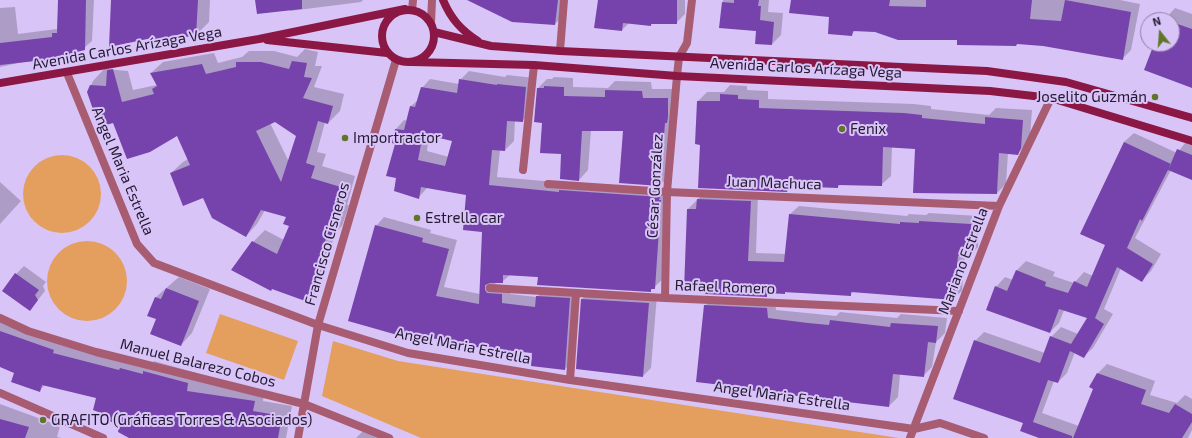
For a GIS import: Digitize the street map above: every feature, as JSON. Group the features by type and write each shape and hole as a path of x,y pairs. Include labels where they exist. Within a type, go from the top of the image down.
{"street":[{"path":"408,10 412,0"},
{"path":"431,23 423,14 408,10 388,18 382,29 381,42 387,54 404,63 422,59 429,52 434,42 434,32 431,23 432,0"},
{"path":"443,0 452,19 458,26 478,41 492,46"},
{"path":"560,51 564,0"},
{"name":"César González","path":"665,298 667,192 677,76 679,57 687,43 692,0"},
{"name":"Avenida Carlos Arízaga Vega","path":"0,84 259,39 408,10"},
{"name":"Avenida Carlos Arízaga Vega","path":"434,32 492,46 560,51 987,71 1066,82 1192,118"},
{"name":"Avenida Carlos Arízaga Vega","path":"259,39 387,54"},
{"name":"Francisco Cisneros","path":"298,438 318,325 396,60"},
{"name":"Avenida Carlos Arízaga Vega","path":"412,62 534,65 677,76 990,92 1051,98 1192,141"},
{"path":"523,170 534,65"},
{"name":"Angel Maria Estrella","path":"67,73 138,244 154,263 318,325 408,353 570,380 914,429 940,423 984,438"},
{"name":"Mariano Estrella","path":"910,438 999,206 1051,98"},
{"name":"Juan Machuca","path":"548,184 667,192 999,206"},
{"name":"Rafael Romero","path":"490,288 665,298 959,311"},
{"path":"570,380 576,293"},
{"name":"Manuel Balarezo Cobos","path":"0,318 28,331 96,352 304,404 389,438"},
{"path":"0,393 102,438"}],"shaded area":[{"path":"62,155 77,158 84,162 94,172 98,179 101,194 98,209 94,216 84,226 77,230 62,233 47,230 40,226 30,216 26,209 23,194 26,179 30,172 40,162 47,158"},
{"path":"79,241 95,241 116,252 127,273 127,289 116,310 95,321 79,321 65,315 58,310 53,303 47,289 47,273 53,259 58,252 65,247"},
{"path":"220,314 298,341 284,380 206,353"},
{"path":"333,341 398,361 899,438 421,438 322,396"}],"building":[{"path":"58,0 86,0 85,50 44,60 0,65 0,43 52,37 52,33 57,33"},
{"path":"111,0 198,0 196,36 152,40 152,38 109,47"},
{"path":"255,0 302,0 302,9 257,14"},
{"path":"467,0 558,0 555,25 512,22"},
{"path":"598,0 677,0 677,24 651,24 651,26 623,23 622,31 594,28"},
{"path":"734,0 759,0 758,6 761,6 760,20 774,22 772,45 755,44 756,31 719,28 722,2 734,3"},
{"path":"791,0 890,0 889,6 926,7 926,0 1032,0 1030,19 1061,21 1065,0 1131,12 1123,60 1043,46 1017,44 1016,46 957,45 957,40 898,40 875,32 853,31 852,36 828,34 829,17 789,13"},
{"path":"1180,25 1192,29 1192,88 1144,70 1151,52 1180,52"},
{"path":"292,61 307,63 304,77 312,78 303,98 333,106 328,124 318,121 306,163 315,166 311,178 344,188 336,216 338,217 330,239 326,238 308,302 272,289 271,291 231,270 252,241 277,254 289,226 283,224 286,217 261,210 246,237 212,218 203,198 183,206 170,173 190,165 177,136 150,152 127,159 113,123 99,127 87,92 90,85 106,86 107,70 113,69 122,102 154,94 152,89 157,86 150,73 202,64 206,74 236,67 236,62 261,62 289,69","holes":["275,122 296,136 281,182 256,131"]},
{"path":"459,79 497,85 526,87 523,122 507,121 505,151 492,150 489,185 559,192 559,190 660,197 655,289 651,289 651,292 537,285 538,277 503,275 503,283 490,283 485,285 485,290 487,293 502,294 502,303 535,307 536,296 570,298 565,370 531,366 532,353 475,347 402,332 401,336 348,321 375,225 423,238 422,242 449,249 436,296 479,304 482,232 463,230 466,195 421,187 419,199 394,191 396,178 386,176 395,144 392,143 395,129 404,130 410,106 415,107 421,87 457,93","holes":["423,134 452,141 445,166 418,160"]},
{"path":"544,86 564,87 564,96 605,97 605,90 642,91 643,98 668,98 668,117 667,123 665,123 660,186 619,183 623,131 582,131 579,181 560,179 561,154 540,153 542,123 534,122 537,88 544,88"},
{"path":"720,94 738,95 738,99 759,100 759,108 904,113 922,115 922,118 985,124 985,117 1023,120 1021,148 1018,155 999,153 997,194 913,193 915,149 883,147 882,186 838,185 838,188 788,186 787,192 698,188 700,145 695,144 697,101 720,101"},
{"path":"1124,142 1171,164 1142,221 1140,219 1127,248 1153,264 1142,282 1117,267 1095,318 1104,324 1084,358 1070,351 1058,383 1048,380 1033,422 1072,436 1072,438 1039,438 1020,431 1023,423 953,399 974,340 1040,363 1050,336 1071,344 1087,318 1059,309 1050,333 986,310 995,286 1007,291 1016,270 1046,282 1045,286 1068,293 1074,281 1087,287 1105,245 1080,234"},
{"path":"1177,149 1192,155 1192,180 1168,170"},
{"path":"697,199 751,201 748,261 784,262 789,214 900,224 900,222 919,223 919,221 971,224 970,256 958,256 954,300 851,292 851,296 785,292 785,294 767,293 767,297 705,294 706,291 684,290 687,209 696,209"},
{"path":"15,273 39,290 35,295 38,300 30,311 2,291"},
{"path":"166,288 199,301 181,346 150,334 156,319 147,316 155,297 161,299"},
{"path":"581,299 649,303 643,377 576,369"},
{"path":"704,305 767,308 768,318 829,325 830,320 890,327 891,323 938,326 936,343 928,342 924,377 893,374 889,407 722,387 722,385 696,382"},
{"path":"0,331 54,350 53,353 119,370 120,368 143,374 143,371 188,383 187,391 255,401 253,411 282,416 278,438 129,438 118,432 119,424 108,421 109,418 100,416 101,413 93,410 96,398 42,385 40,392 11,382 14,373 0,367"},
{"path":"1097,373 1146,390 1141,404 1169,413 1175,404 1192,414 1192,422 1182,438 1073,438 1093,389 1089,387"},
{"path":"0,419 29,427 25,438 0,438"}],"place":[{"name":"Joselito Guzmán","path":"1155,97"},
{"name":"Fenix","path":"842,129"},
{"name":"Importractor","path":"345,138"},
{"name":"Estrella car","path":"417,218"},
{"name":"GRAFITO (Gráficas Torres & Asociados)","path":"43,420"}]}
